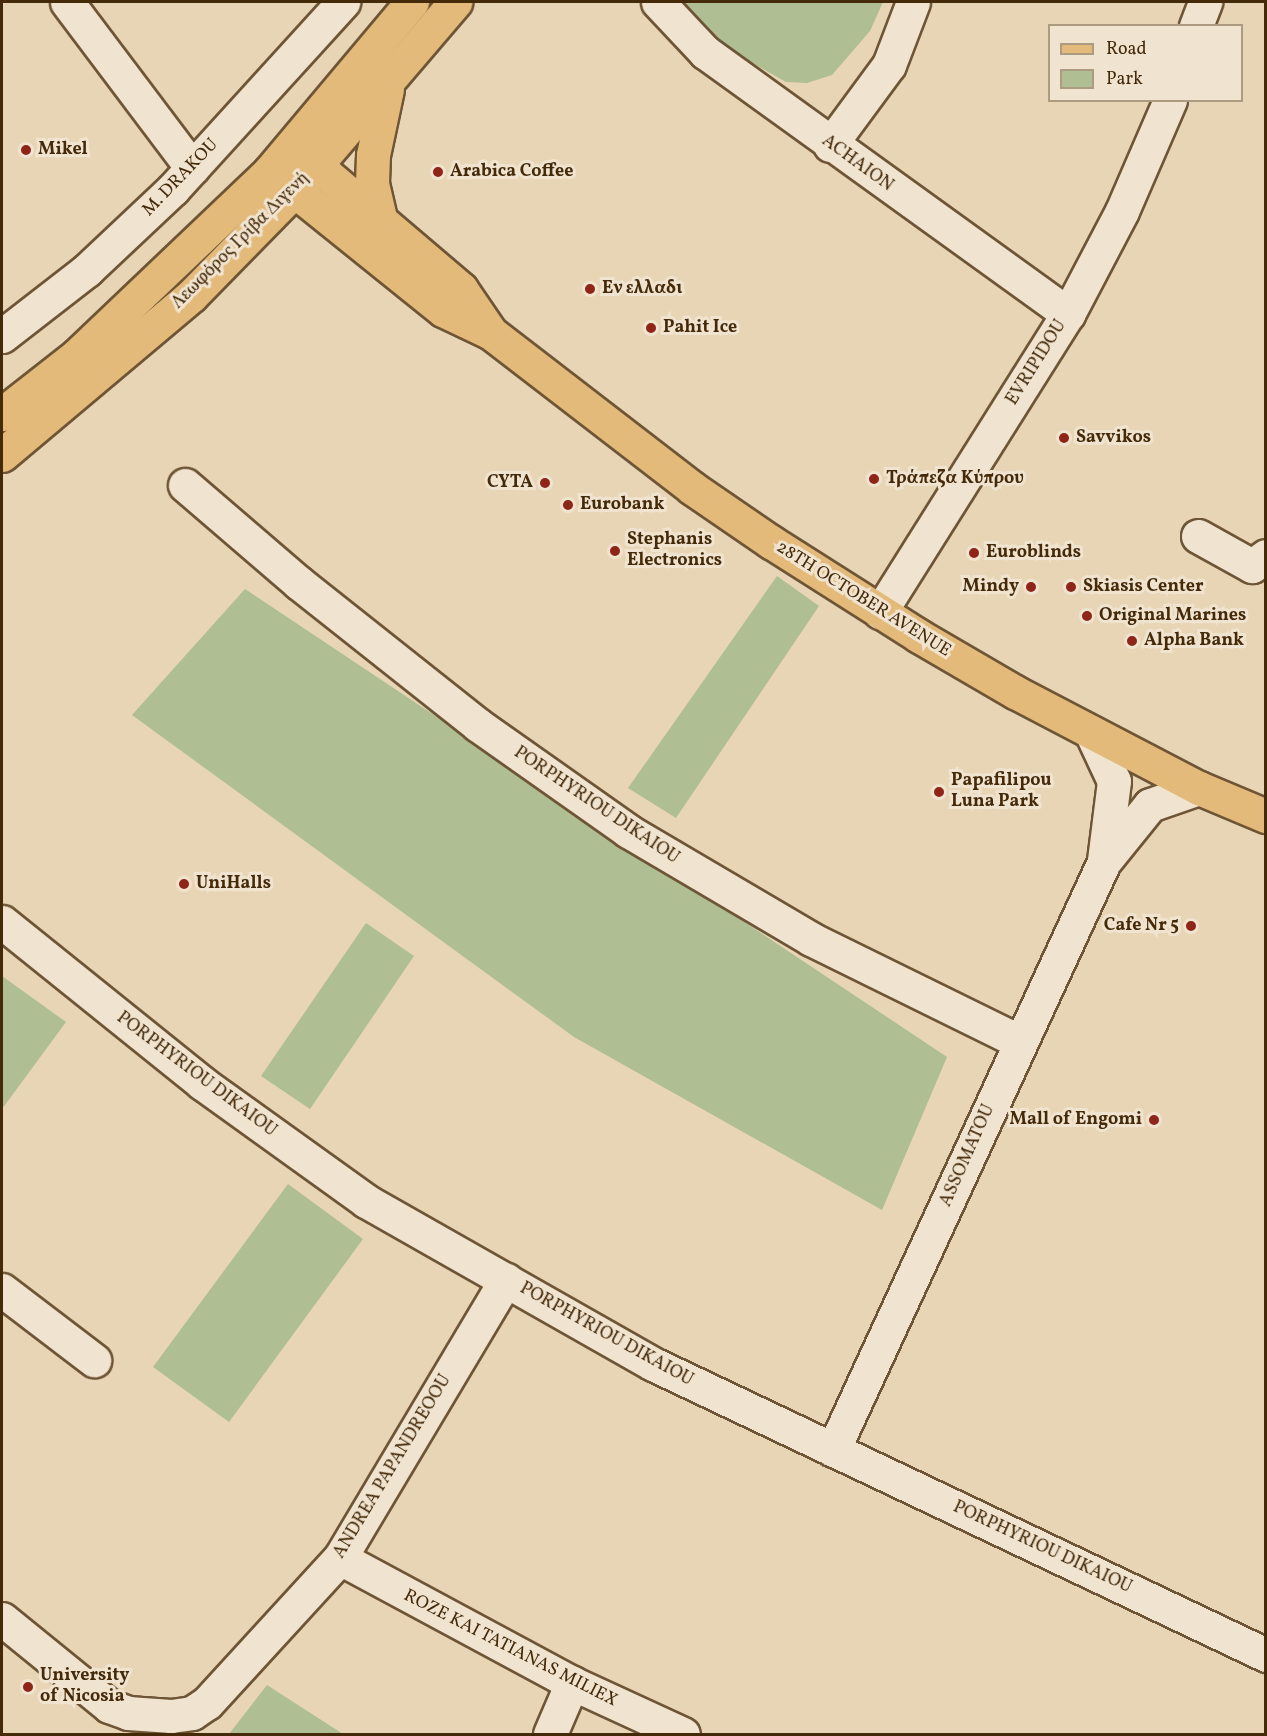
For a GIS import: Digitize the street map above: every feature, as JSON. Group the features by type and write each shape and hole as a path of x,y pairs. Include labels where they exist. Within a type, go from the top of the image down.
{"main road":[{"name":"Λεωφόρος Γρίβα Διγενή","path":"2,455 192,295 304,156 412,2"},
{"name":"Λεωφόρος Γρίβα Διγενή","path":"304,156 389,81 455,2"},
{"path":"380,218 372,183 373,155 389,81"},
{"name":"28TH OCTOBER AVENUE","path":"304,156 380,218 461,289 491,333"},
{"name":"Λεωφόρος Γρίβα Διγενή","path":"2,414 76,356 281,182"},
{"name":"28TH OCTOBER AVENUE","path":"281,182 443,310 491,333 692,488 880,612 1091,732 1199,788 1266,816"}],"street":[{"path":"67,2 192,168"},
{"name":"M. DRAKOU","path":"2,336 87,270 192,168 343,2"},
{"name":"ACHAION","path":"658,2 705,52 830,145 1068,314"},
{"path":"830,145 889,65 913,2"},
{"path":"1197,24 1205,2"},
{"name":"EVRIPIDOU","path":"880,612 1068,314 1122,211 1169,102"},
{"name":"PORPHYRIOU DIKAIOU","path":"185,485 299,583 478,725 628,831 811,939 1020,1042"},
{"path":"1198,536 1252,566 1266,556"},
{"name":"ASSOMATOU","path":"1091,732 1114,781 1104,862"},
{"name":"ASSOMATOU","path":"833,1450 1104,862 1150,805 1199,788"},
{"name":"PORPHYRIOU DIKAIOU","path":"2,922 202,1083 366,1201 653,1364 1266,1655"},
{"name":"ANDREA PAPANDREOOU","path":"2,1619 109,1706 184,1724 221,1689 340,1558 506,1280"},
{"path":"2,1290 94,1360"},
{"name":"ROZE KAI TATIANAS MILIEX","path":"340,1558 572,1683 683,1734"},
{"path":"550,1734 572,1683"}],"green space":[{"path":"683,2 883,2 870,31 832,75 807,83 786,82 740,56 694,22"},
{"path":"777,576 819,606 676,818 628,788"},
{"path":"245,589 947,1057 882,1210 574,1037 132,715"},
{"path":"366,923 414,956 310,1109 261,1076"},
{"path":"2,976 66,1022 2,1109"},
{"path":"288,1184 363,1239 229,1422 153,1367"},
{"path":"267,1685 343,1734 229,1734"}],"place":[{"name":"Mikel","path":"26,150"},
{"name":"Arabica Coffee","path":"438,172"},
{"name":"Εν ελλαδι","path":"590,289"},
{"name":"Pahit Ice","path":"651,328"},
{"name":"Savvikos","path":"1064,438"},
{"name":"Τράπεζα Κύπρου","path":"874,479"},
{"name":"CYTA","path":"545,483"},
{"name":"Eurobank","path":"568,505"},
{"name":"Stephanis Electronics","path":"615,551"},
{"name":"Euroblinds","path":"974,553"},
{"name":"Mindy","path":"1031,587"},
{"name":"Skiasis Center","path":"1071,587"},
{"name":"Original Marines","path":"1087,616"},
{"name":"Alpha Bank","path":"1132,641"},
{"name":"Papafilipou Luna Park","path":"939,792"},
{"name":"UniHalls","path":"184,884"},
{"name":"Cafe Nr 5","path":"1191,926"},
{"name":"Mall of Engomi","path":"1154,1120"},
{"name":"University of Nicosia","path":"28,1687"}]}
